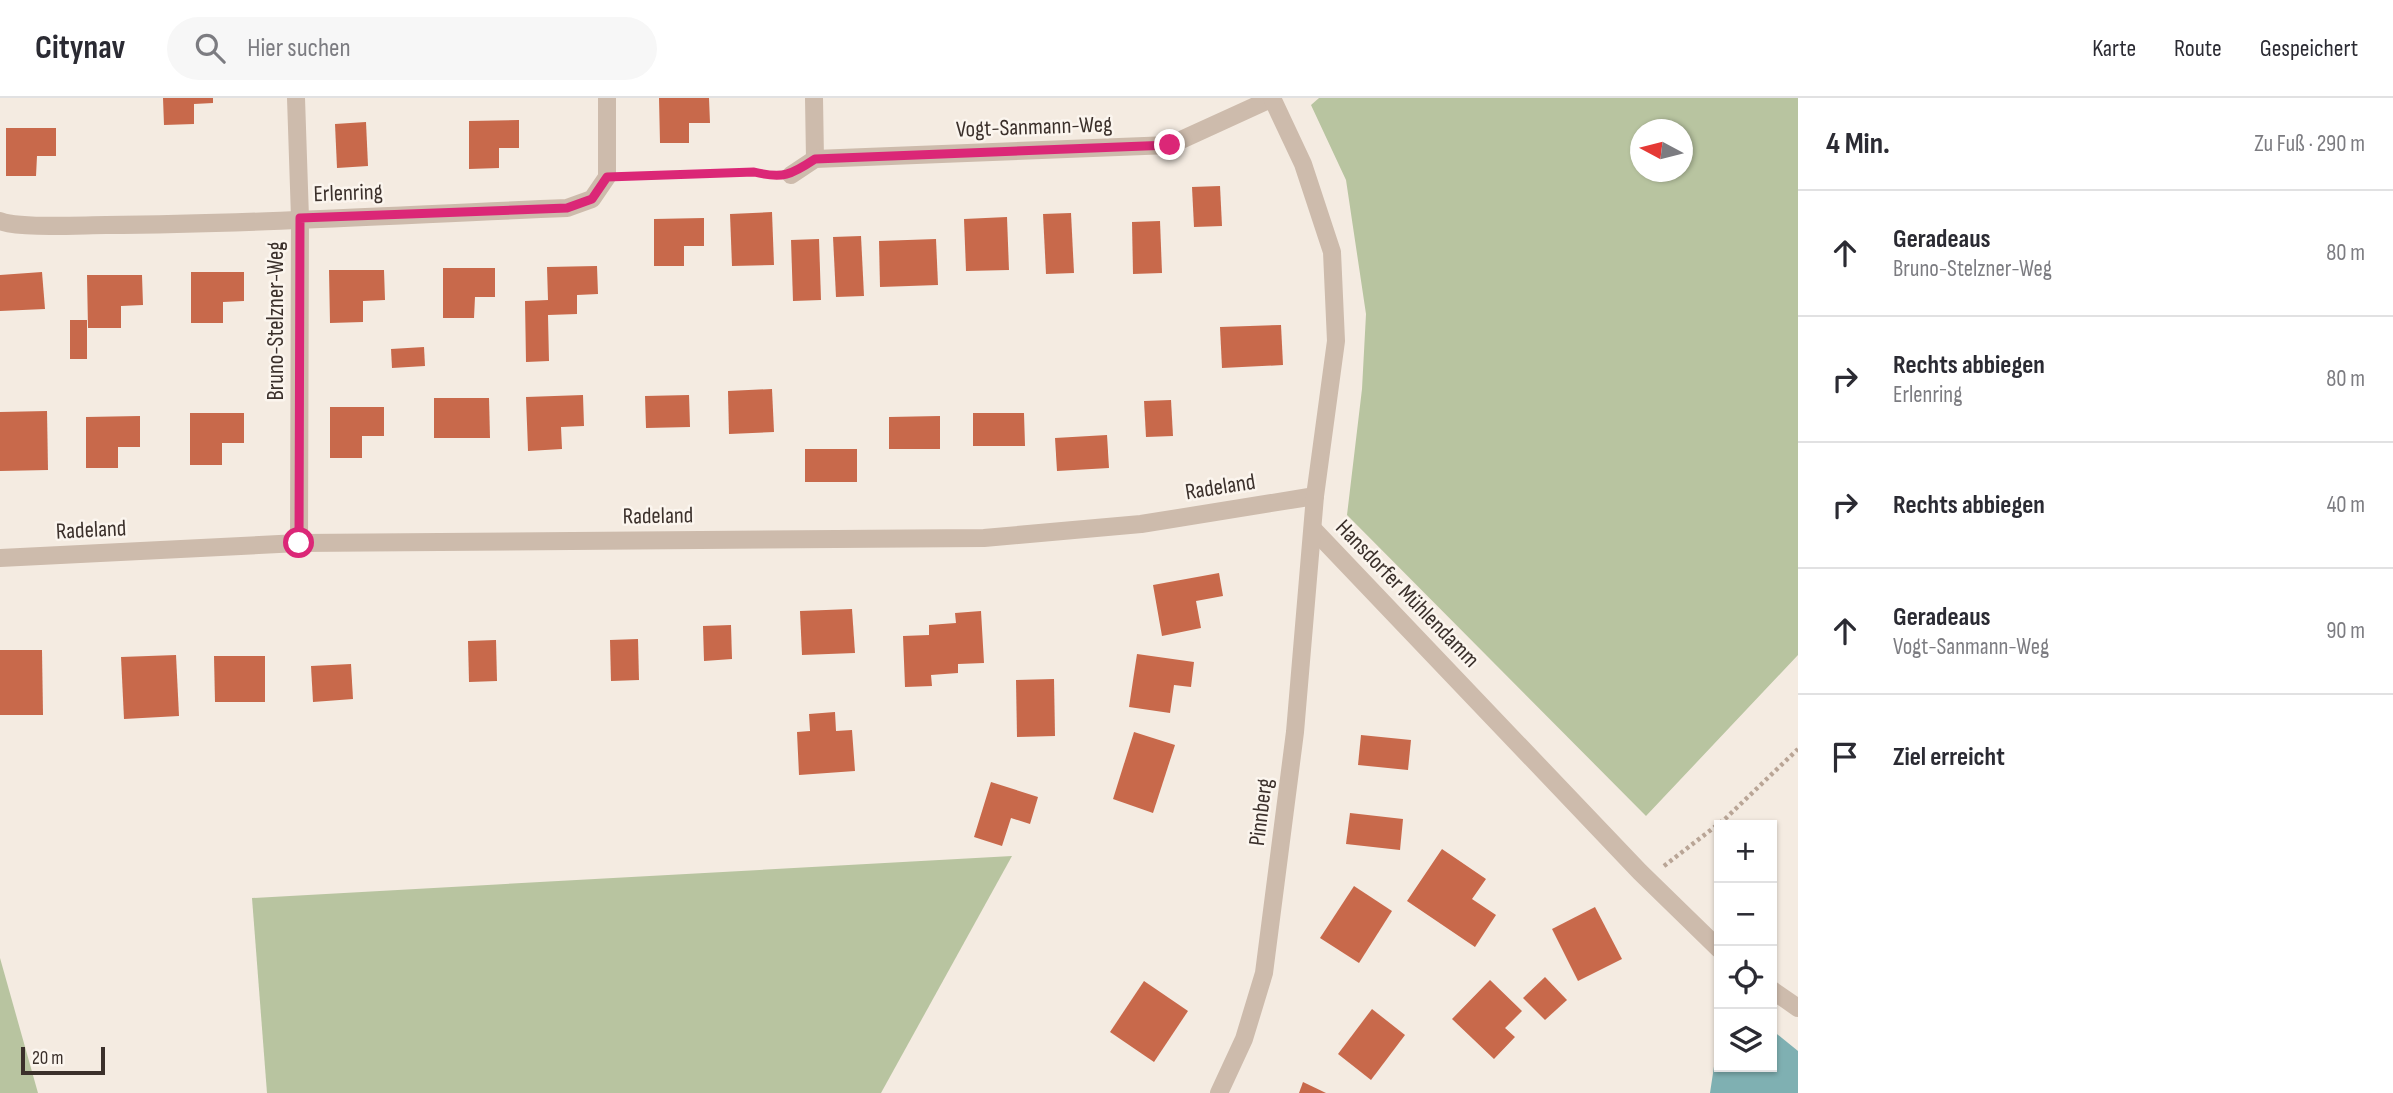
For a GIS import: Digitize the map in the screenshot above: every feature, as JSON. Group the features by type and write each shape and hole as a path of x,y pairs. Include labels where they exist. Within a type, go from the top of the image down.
{"street":[{"name":"Bruno-Stelzner-Weg","path":"296,98 300,218 299,543"},
{"path":"607,98 607,177"},
{"path":"814,98 815,159"},
{"name":"Vogt-Sanmann-Weg","path":"791,174 815,159 1170,145 1273,98"},
{"name":"Hansdorfer Mühlendamm","path":"1273,98 1304,164 1332,251 1336,341 1313,529 1640,872 1716,946"},
{"name":"Erlenring","path":"0,221 37,225 190,225 567,208 592,199 607,177"},
{"name":"Radeland","path":"0,558 299,543 984,538 1141,524 1315,496"},
{"name":"Pinnberg","path":"1219,1093 1244,1039 1264,973 1295,732 1313,529"},
{"path":"1777,993 1798,1008"}],"path":[{"path":"607,177 754,172 791,174"},
{"path":"1640,872 1664,866 1726,819 1798,749"}],"green space":[{"path":"1319,98 1798,98 1798,655 1646,816 1347,515 1362,389 1366,314 1346,180 1311,105"},
{"path":"1012,856 881,1093 267,1093 252,898"},
{"path":"0,958 38,1093 0,1093"}],"water":[{"path":"1777,1034 1798,1051 1798,1093 1710,1093 1714,1066 1714,1072 1777,1072"}],"building":[{"path":"163,98 213,98 213,103 194,104 194,124 164,125"},
{"path":"659,98 709,98 710,123 689,123 689,143 660,143"},
{"path":"519,120 519,148 499,148 499,168 469,169 469,121"},
{"path":"366,122 368,166 337,168 335,124"},
{"path":"6,128 56,128 56,156 37,156 36,176 6,176"},
{"path":"1220,186 1222,226 1194,227 1192,187"},
{"path":"772,212 774,265 732,266 730,214"},
{"path":"1071,213 1074,273 1046,274 1043,214"},
{"path":"1007,217 1009,270 966,271 964,219"},
{"path":"704,218 704,246 684,246 684,266 654,266 654,219"},
{"path":"1160,221 1162,273 1133,274 1132,222"},
{"path":"861,236 864,296 836,297 833,237"},
{"path":"819,239 821,300 793,301 791,240"},
{"path":"936,239 938,285 880,287 879,241"},
{"path":"597,266 598,294 577,295 577,314 548,315 549,361 526,362 525,301 548,300 547,267"},
{"path":"443,268 495,268 495,297 475,297 474,318 443,318"},
{"path":"329,270 384,270 385,300 363,301 363,322 330,323"},
{"path":"42,272 45,309 0,311 0,275"},
{"path":"191,272 244,272 244,301 223,302 223,323 191,323"},
{"path":"87,275 142,275 143,305 121,306 121,328 88,328"},
{"path":"70,320 87,320 87,359 70,359"},
{"path":"1281,325 1283,365 1222,368 1220,327"},
{"path":"424,347 425,366 392,368 391,349"},
{"path":"772,389 774,432 729,434 728,391"},
{"path":"583,395 584,426 561,427 562,449 528,451 526,397"},
{"path":"689,395 690,427 646,428 645,396"},
{"path":"434,398 489,398 490,438 434,438"},
{"path":"1171,400 1173,436 1146,437 1144,401"},
{"path":"330,407 384,407 384,436 362,436 362,458 330,458"},
{"path":"47,411 48,470 0,471 0,412"},
{"path":"190,413 244,413 244,443 222,443 222,465 190,465"},
{"path":"973,413 1024,413 1025,446 973,446"},
{"path":"140,416 140,447 118,447 118,468 86,468 86,417"},
{"path":"940,416 940,449 889,449 889,417"},
{"path":"1107,435 1109,468 1057,471 1055,438"},
{"path":"805,449 857,449 857,482 805,482"},
{"path":"1219,573 1223,596 1196,601 1201,628 1162,636 1153,585"},
{"path":"852,609 855,653 802,655 800,611"},
{"path":"981,611 984,663 958,664 958,673 931,675 932,686 905,687 903,636 929,635 929,625 956,623 955,613"},
{"path":"731,625 732,659 704,661 703,626"},
{"path":"638,639 639,680 611,681 610,640"},
{"path":"496,640 497,681 469,682 468,641"},
{"path":"0,650 42,650 43,715 0,715"},
{"path":"1137,654 1194,662 1191,687 1174,685 1170,713 1129,707"},
{"path":"176,655 179,716 124,719 121,657"},
{"path":"214,656 265,656 265,702 215,702"},
{"path":"351,664 353,699 313,702 311,666"},
{"path":"1054,679 1055,736 1017,737 1016,680"},
{"path":"835,712 836,731 852,730 855,771 799,775 797,732 810,731 809,714"},
{"path":"1134,732 1175,745 1153,813 1113,799"},
{"path":"1361,735 1411,740 1408,770 1358,765"},
{"path":"991,782 1038,797 1030,824 1011,818 1002,846 974,837"},
{"path":"1350,813 1403,819 1400,850 1346,844"},
{"path":"1442,849 1486,879 1472,899 1496,915 1475,947 1407,901"},
{"path":"1354,886 1392,911 1359,963 1320,938"},
{"path":"1595,907 1622,959 1578,981 1552,929"},
{"path":"1545,977 1567,1000 1545,1020 1523,998"},
{"path":"1490,980 1522,1011 1505,1028 1515,1037 1494,1059 1452,1019"},
{"path":"1144,981 1188,1011 1154,1062 1110,1032"},
{"path":"1372,1009 1405,1035 1371,1080 1338,1054"},
{"path":"1303,1082 1326,1093 1299,1093"}],"route":[{"path":"299,543 300,218 567,208 592,199 607,177 754,172 791,174 815,159 1170,145"}]}
